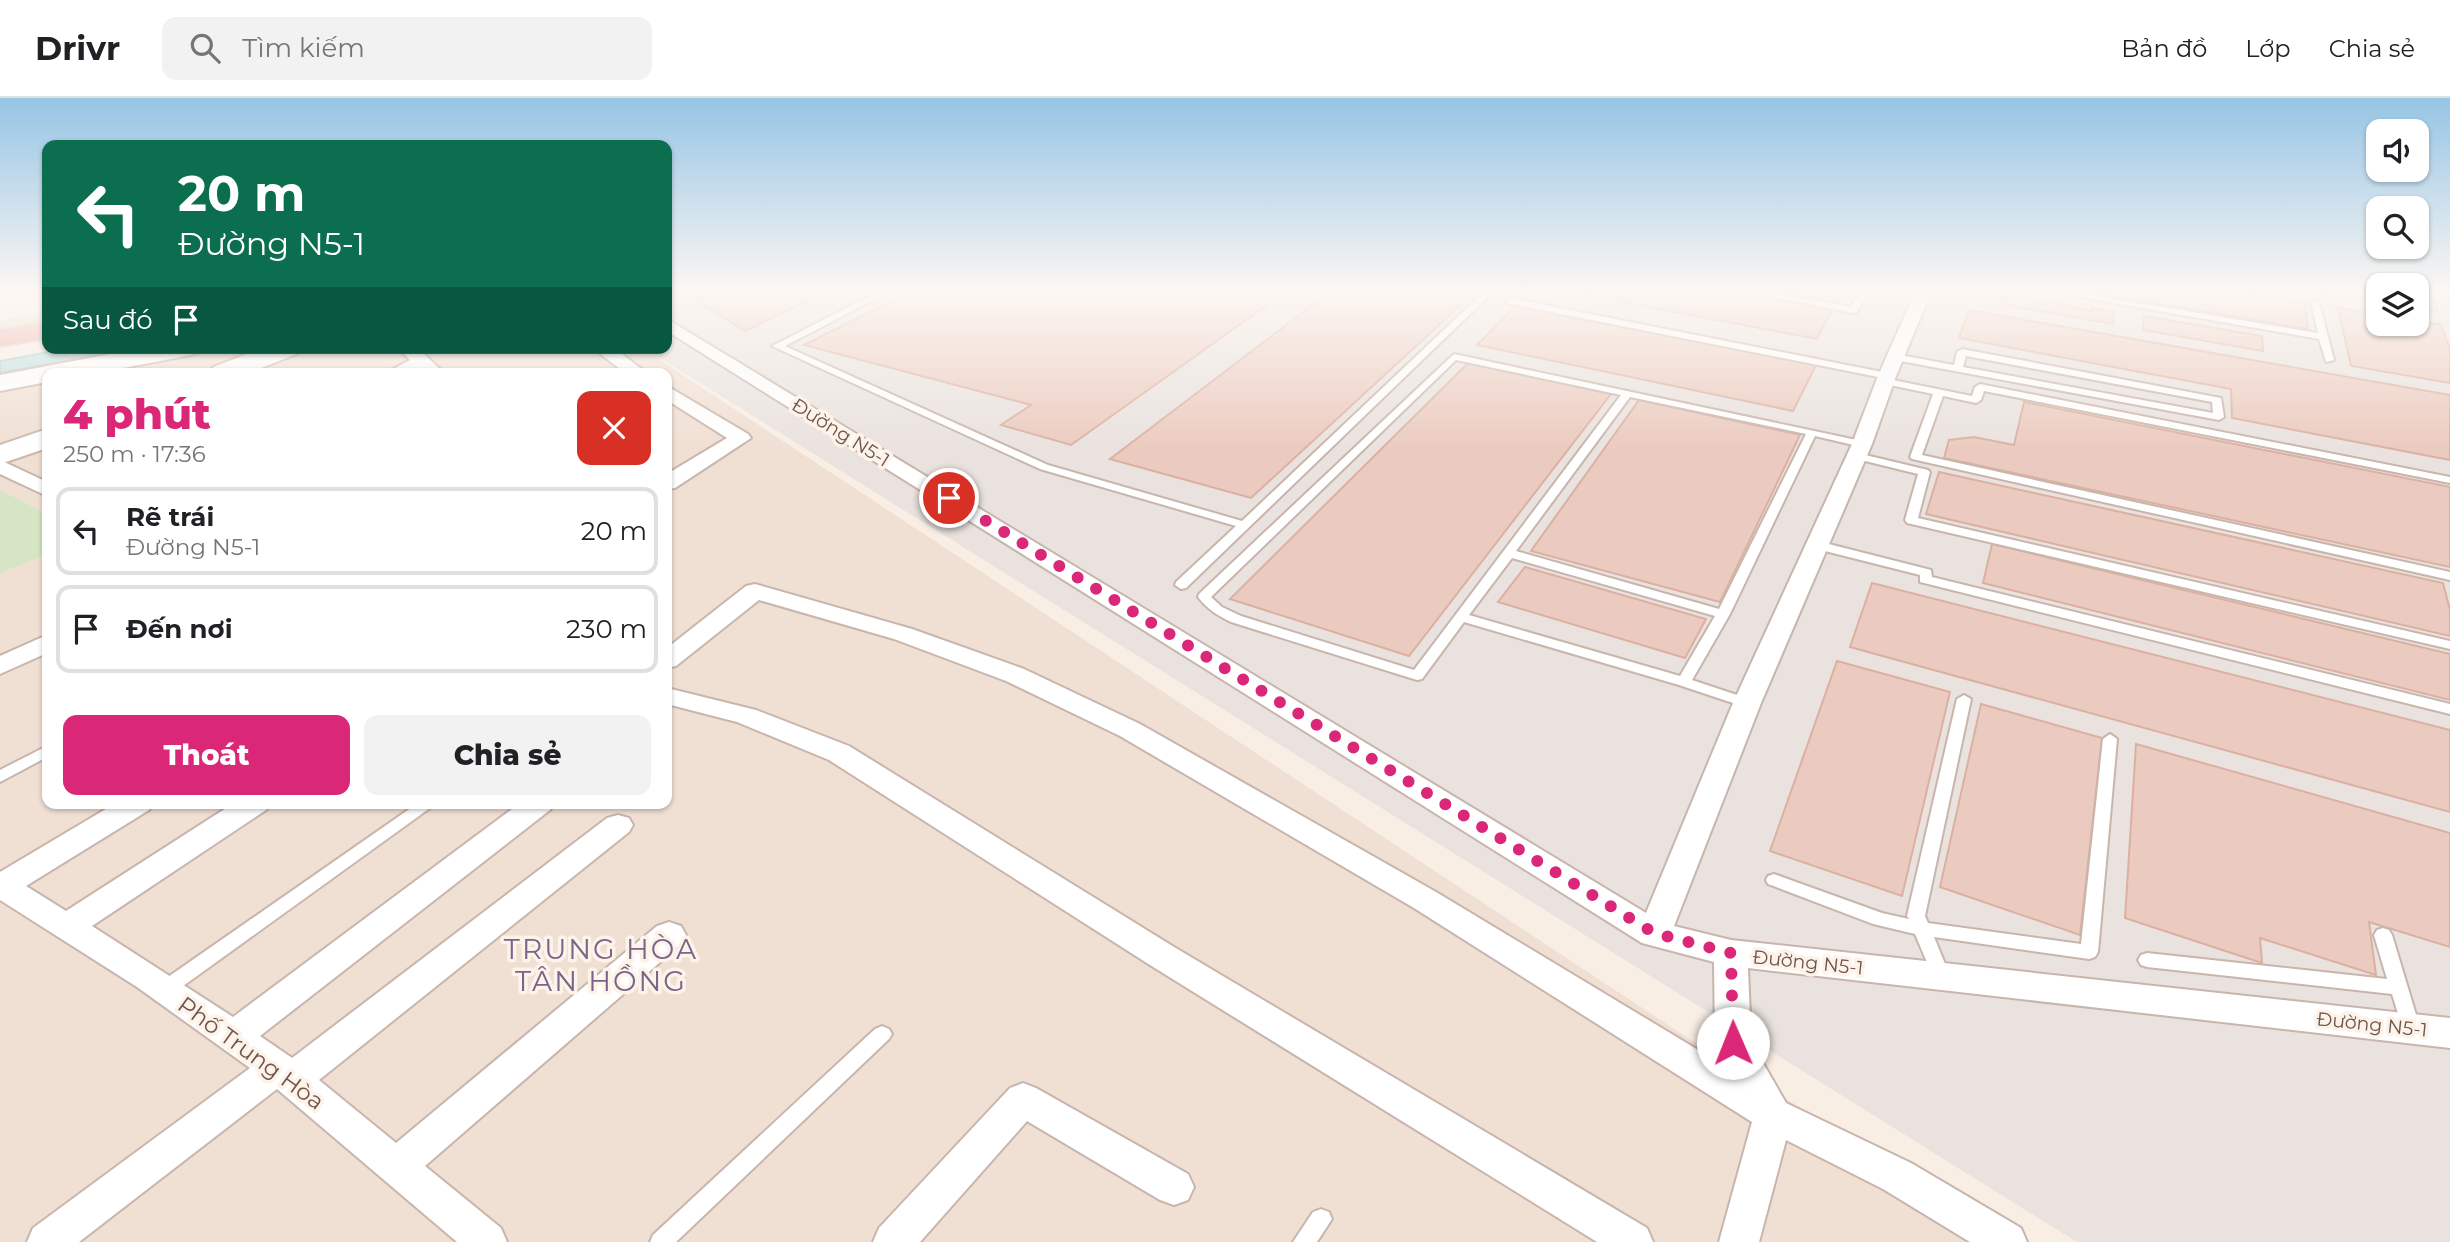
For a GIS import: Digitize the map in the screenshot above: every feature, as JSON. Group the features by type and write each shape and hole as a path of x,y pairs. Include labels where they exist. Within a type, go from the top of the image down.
{"street":[{"name":"Đường N5-1","path":"698,343 1654,933 1731,953 2450,1033"},
{"path":"1654,933 1747,703 1859,450 1900,343"},
{"path":"80,368 154,354"},
{"path":"236,368 272,354"},
{"path":"414,354 428,367"},
{"path":"611,354 631,368"},
{"path":"0,383 42,375"},
{"path":"672,396 741,438 672,479"},
{"path":"0,455 42,440"},
{"path":"0,466 42,487"},
{"path":"672,656 755,591 903,634 1015,675 1130,730 1425,900 1773,1115 1897,1177 2007,1242"},
{"path":"0,666 42,645"},
{"path":"672,697 746,716 839,753 1162,956 1633,1242"},
{"path":"1,886 129,809"},
{"path":"66,927 247,809"},
{"path":"233,1037 532,809"},
{"path":"47,1242 286,1074 618,825"},
{"name":"Phố Trung Hòa","path":"1,886 164,989 286,1074 486,1242"},
{"path":"397,1166 668,935"},
{"path":"1731,953 1733,1043 1773,1115 1739,1242"},
{"path":"893,1242 1023,1099 1174,1187"}],"lane":[{"path":"782,343 777,346 1044,467 1244,525"},
{"path":"1181,585 1435,343"},
{"path":"1739,343 1889,371 1958,369 2219,417 2217,400 1962,352 1958,369"},
{"path":"2325,343 2329,360"},
{"path":"1627,394 1416,676 1236,620 1217,610 1204,597 1454,357 1812,432 1924,472 1911,520 2450,645"},
{"path":"1889,371 1939,393 1976,400 1980,387 2450,480"},
{"path":"1939,393 1916,457 2450,576"},
{"path":"1684,682 1723,614 1812,432"},
{"path":"1817,545 1927,573 1925,579 2450,709"},
{"path":"1508,553 1723,614"},
{"path":"1461,617 1747,703"},
{"path":"1941,976 1916,916 1964,699"},
{"path":"1774,880 1879,919 1921,929 2089,952 2110,739"},
{"path":"0,778 42,754"},
{"path":"164,989 420,809"},
{"path":"2383,935 2411,1028"},
{"path":"2147,960 2399,988"},
{"path":"661,1242 882,1034"},
{"path":"1304,1242 1321,1219"}],"shaded area":[{"path":"672,343 2450,343 2450,1242 2077,1242 654,354 672,354"},
{"path":"122,354 651,354 1703,1048 2020,1242 0,1242 0,376 42,368 42,809 672,809 672,368 44,368"}],"green space":[{"path":"0,490 42,511 42,556 0,573"}],"water":[{"path":"42,353 105,354 0,373 0,361"}],"building":[{"path":"1213,343 1071,445 1001,425 1031,405 804,345"},
{"path":"1262,343 1419,343 1251,498 1110,459"},
{"path":"1706,343 1816,365 1793,411 1477,345"},
{"path":"1988,343 2158,343 2450,395 2450,460 2232,418 2231,389"},
{"path":"2219,343 2262,343 2263,351"},
{"path":"2346,343 2448,343 2450,383 2351,366"},
{"path":"1468,363 1611,394 1409,656 1230,599"},
{"path":"1639,400 1800,435 1720,602 1531,551"},
{"path":"2024,402 2450,487 2450,567 1944,458 1949,440 1974,437 2014,445"},
{"path":"1939,472 2443,583 2450,610 2450,636 1926,514"},
{"path":"1992,544 2450,654 2450,700 1983,583"},
{"path":"1525,567 1706,619 1685,658 1498,602"},
{"path":"1872,583 2450,730 2450,812 1850,647"},
{"path":"1837,661 1950,692 1902,896 1770,851"},
{"path":"1981,704 2102,738 2080,935 1940,887"},
{"path":"2136,744 2450,833 2450,947 2369,922 2376,975 2260,938 2262,963 2125,918"}],"district":[{"name":"TRUNG HÒA TÂN HỒNG","path":"601,965"}],"route":[{"path":"949,498 1654,933 1731,953 1733,1043"}]}
